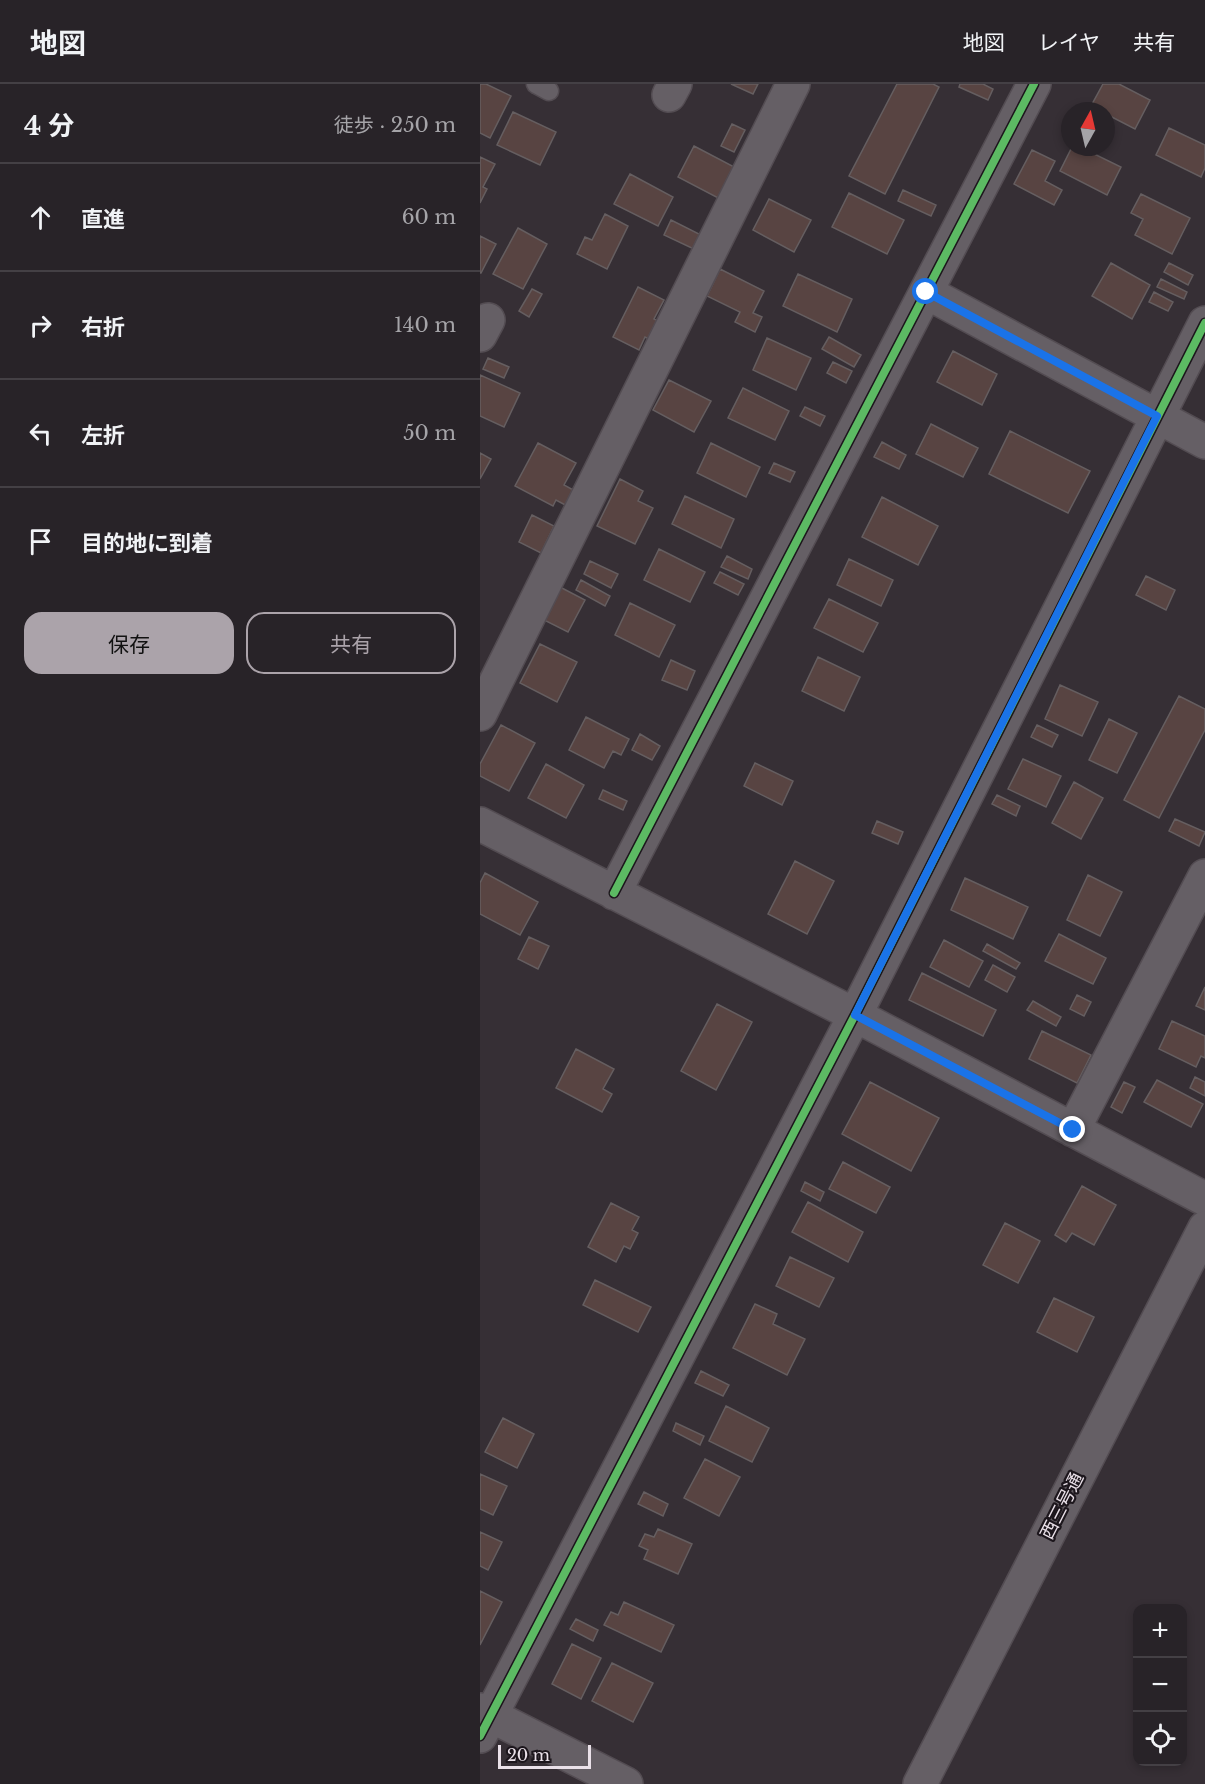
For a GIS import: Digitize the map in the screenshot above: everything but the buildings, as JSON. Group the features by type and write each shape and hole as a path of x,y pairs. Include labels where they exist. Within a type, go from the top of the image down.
{"street":[{"path":"480,714 793,84"},
{"path":"614,893 1034,84"},
{"path":"926,292 1205,442"},
{"path":"626,1784 484,1720 855,1015 1205,323"},
{"path":"480,824 855,1015 1205,1199"},
{"path":"1073,1130 1205,876"},
{"name":"西三号通","path":"920,1784 1205,1228"}],"cycle path":[{"path":"614,893 1034,84"},
{"path":"480,1736 855,1015 1205,323"}],"route":[{"path":"926,292 1157,416 855,1015 1073,1130"}]}
